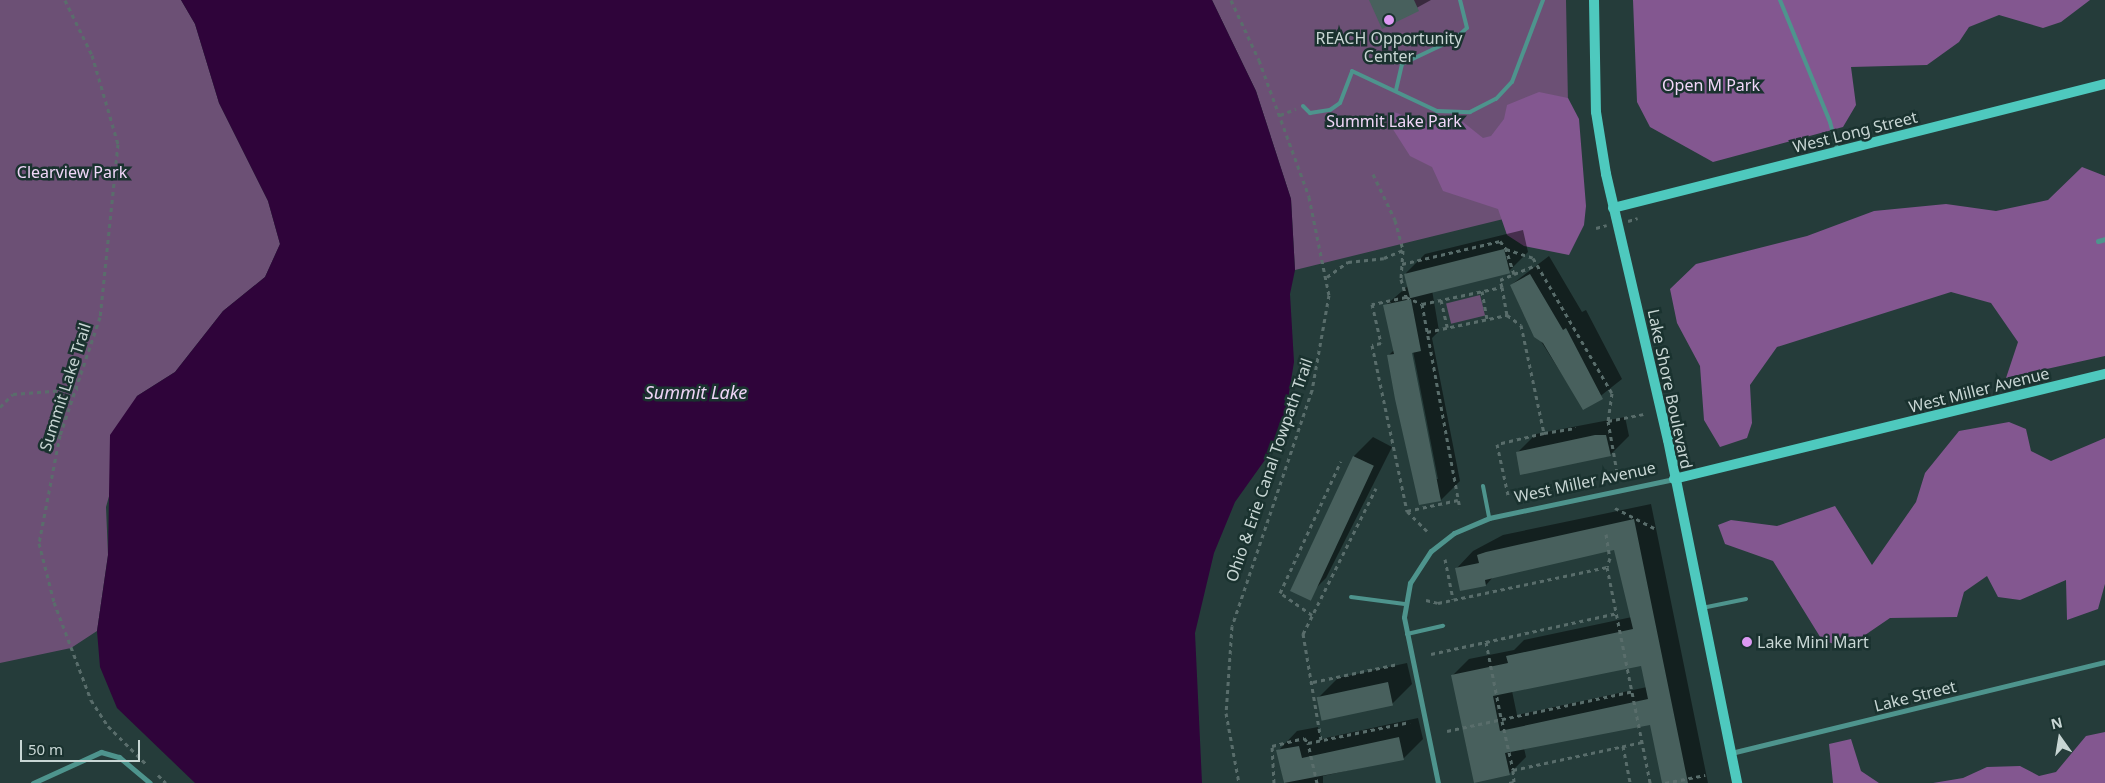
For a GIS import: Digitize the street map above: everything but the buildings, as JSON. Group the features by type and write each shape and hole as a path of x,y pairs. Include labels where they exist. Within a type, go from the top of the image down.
{"street":[{"name":"Lake Shore Boulevard","path":"1594,0 1596,112 1613,208 1674,479 1737,783"},
{"name":"West Long Street","path":"1613,208 2105,84"},
{"path":"2098,241 2105,239"},
{"name":"West Miller Avenue","path":"1438,783 1408,634 1405,604 1410,583 1431,551 1454,533 1489,518 1674,479 2105,374"},
{"name":"Lake Street","path":"1731,753 2105,662"},
{"path":"33,783 83,759 110,753 150,783"}],"lane":[{"path":"1396,90 1402,64 1455,39 1467,28 1460,0"},
{"path":"1303,106 1310,113 1330,110 1340,103 1352,71 1396,90 1437,111 1470,112 1496,99 1512,82 1543,0"},
{"path":"1780,0 1830,122 1837,152"},
{"path":"1482,486 1489,518"},
{"path":"1351,597 1405,604"},
{"path":"1700,608 1746,599"},
{"path":"1408,634 1443,626"}],"path":[{"name":"Summit Lake Trail","path":"65,0 92,55 118,144 100,316 78,390 60,435 39,543 44,573 92,700 108,726 166,783"},
{"name":"Ohio & Erie Canal Towpath Trail","path":"1231,0 1280,115 1317,226 1327,277 1329,312 1320,361 1230,635 1226,713 1239,783"},
{"path":"1280,115 1303,106"},
{"path":"1372,174 1395,220 1403,250 1402,264 1406,297"},
{"path":"1402,264 1500,242 1506,249 1514,274"},
{"path":"1506,249 1532,258 1612,393 1608,421 1617,472"},
{"path":"1327,277 1348,262 1384,258 1403,250"},
{"path":"1536,265 1500,280 1507,315 1521,325 1544,433"},
{"path":"1427,531 1407,511 1372,345 1381,343 1372,304 1406,297 1422,304 1502,287"},
{"path":"1482,291 1487,319"},
{"path":"1441,300 1447,328"},
{"path":"1422,304 1460,509"},
{"path":"1427,332 1507,315"},
{"path":"0,407 13,394 78,390"},
{"path":"1608,421 1643,414"},
{"path":"1508,495 1497,444 1576,428"},
{"path":"1312,615 1280,593 1341,461"},
{"path":"1313,682 1303,634 1376,488"},
{"path":"1407,511 1458,500"},
{"path":"1615,508 1654,528"},
{"path":"1606,534 1610,558 1607,567 1634,691 1650,783"},
{"path":"1445,559 1453,599"},
{"path":"1426,600 1453,599 1607,567"},
{"path":"1431,654 1617,613"},
{"path":"1486,642 1513,770 1514,782 1509,783"},
{"path":"1321,740 1309,686 1313,682 1398,664"},
{"path":"1447,731 1634,691"},
{"path":"1308,743 1410,722"},
{"path":"1274,783 1272,746 1304,738 1308,743 1317,783"},
{"path":"1513,770 1642,742"},
{"path":"1623,746 1630,783"},
{"path":"1665,783 1705,775"}],"green space":[{"name":"Clearview Park","path":"0,0 181,0 195,24 219,103 268,201 280,244 265,277 223,311 175,372 137,396 106,507 108,555 97,631 71,648 0,663"},
{"name":"Summit Lake Park","path":"1212,0 1566,0 1568,103 1581,200 1295,270 1291,199 1256,91"},
{"name":"Open M Park","path":"1633,0 2090,0 2061,22 2043,28 1999,15 1969,27 1959,42 1927,65 1851,67 1856,105 1843,127 1713,162 1650,127 1637,102"},
{"path":"1539,92 1568,98 1579,119 1586,206 1584,225 1569,255 1524,246 1507,235 1498,209 1443,191 1432,167 1410,156 1387,120 1394,112 1433,126 1463,122 1483,138 1491,136 1504,119 1507,105"},
{"path":"2082,167 2105,176 2105,356 2006,378 2018,342 1991,303 1951,292 1777,347 1750,385 1752,423 1747,438 1720,447 1704,420 1700,366 1677,323 1670,289 1696,264 1807,236 1874,211 1946,204 1996,211 2048,200"},
{"path":"1480,295 1485,315 1451,324 1446,303"},
{"path":"2009,422 2026,429 2031,451 2051,461 2105,438 2105,584 2098,609 2067,620 2066,580 2020,600 1998,597 1987,576 1964,592 1957,617 1890,618 1846,648 1822,640 1773,561 1725,544 1718,525 1731,520 1777,526 1835,506 1872,565 1916,502 1925,473 1959,431"},
{"path":"2105,732 2105,783 1933,783 1963,778 1987,767 2020,766 2039,776 2056,772 2086,736"},
{"path":"1851,739 1861,771 1879,783 1833,783 1829,744"}],"water":[{"name":"Summit Lake","path":"181,0 1212,0 1256,91 1291,199 1295,270 1290,294 1294,362 1282,436 1235,502 1214,553 1195,633 1202,783 195,783 117,708 100,667 97,631 108,555 110,435 137,396 175,372 223,311 265,277 280,244 268,201 219,103 195,24"}],"place":[{"name":"REACH Opportunity Center","path":"1389,20"},
{"name":"Lake Mini Mart","path":"1747,642"}]}
